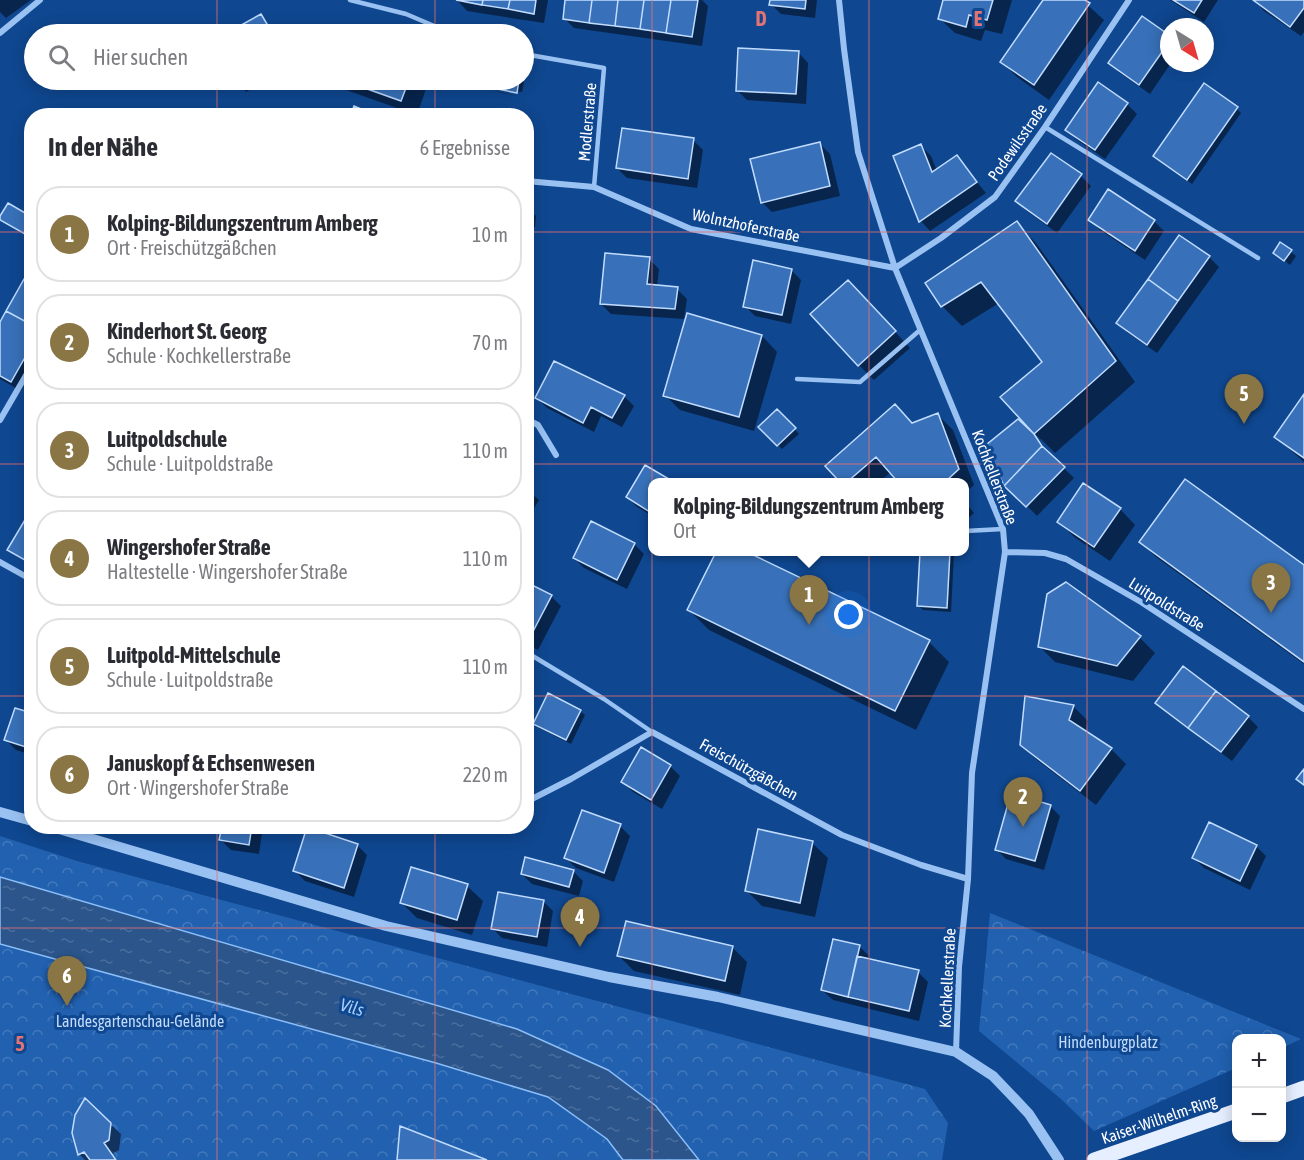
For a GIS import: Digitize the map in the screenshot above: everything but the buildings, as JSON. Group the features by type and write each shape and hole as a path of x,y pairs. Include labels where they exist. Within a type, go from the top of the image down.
{"main road":[{"path":"1286,1094 1304,1088"},
{"name":"Kaiser-Wilhelm-Ring","path":"1094,1160 1232,1112"}],"street":[{"path":"0,33 40,0"},
{"name":"Kochkellerstraße","path":"839,0 858,152 895,268 1003,529 1005,552 972,773 968,879 958,967 956,1052"},
{"name":"Podewilsstraße","path":"895,268 941,238 995,197 1045,127 1129,0"},
{"name":"Wolntzhoferstraße","path":"534,182 594,188 691,229 895,268"},
{"path":"0,420 24,379"},
{"path":"534,423 538,425 556,455"},
{"name":"Luitpoldstraße","path":"1005,552 1045,553 1066,559 1141,602 1304,709"},
{"path":"0,562 24,576"},
{"path":"534,798 572,779 652,732"},
{"name":"Freischützgäßchen","path":"652,732 842,836 921,865 968,879"},
{"path":"0,812 24,819"},
{"path":"76,834 386,926 609,977 718,997 956,1052 993,1076 1015,1098 1029,1114 1059,1160"}],"lane":[{"path":"350,0 406,14 430,24"},
{"name":"Modlerstraße","path":"534,56 604,68 594,188"},
{"path":"1045,127 1258,258"},
{"path":"797,379 860,382 920,330"},
{"path":"969,531 1003,529"},
{"path":"534,657 604,699 652,732"}],"green space":[{"name":"Landesgartenschau-Gelände","path":"0,836 77,861 925,1089 948,1123 942,1160 0,1160"},
{"name":"Hindenburgplatz","path":"990,913 1301,1039 1286,1046 1286,1034 1232,1034 1232,1070 1094,1131 1061,1099 979,1031"}],"water":[{"name":"Vils","path":"0,877 517,1029 608,1070 656,1106 699,1160 623,1160 607,1139 548,1097 436,1063 0,944"}],"place":[{"name":"Luitpold-Mittelschule","path":"1244,424"},
{"name":"Luitpoldschule","path":"1271,613"},
{"name":"Kolping-Bildungszentrum Amberg","path":"809,625"},
{"name":"Kinderhort St. Georg","path":"1023,827"},
{"name":"Wingershofer Straße","path":"580,947"},
{"name":"Januskopf & Echsenwesen","path":"67,1006"}]}
